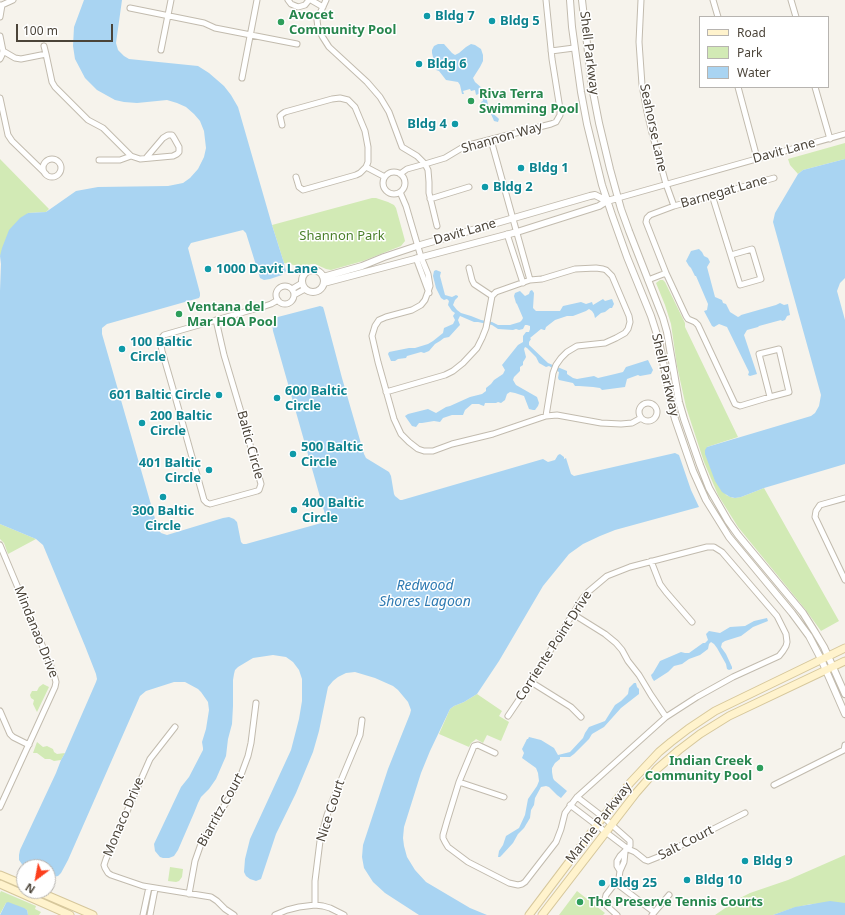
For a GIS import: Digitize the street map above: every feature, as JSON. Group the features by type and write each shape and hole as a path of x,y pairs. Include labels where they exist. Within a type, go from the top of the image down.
{"main road":[{"name":"Marine Parkway","path":"530,913 635,776 659,752 688,729 715,711 845,648"},
{"name":"Marine Parkway","path":"542,915 636,793 657,769 689,742 729,716 845,661"},
{"path":"0,875 16,882"},
{"path":"0,884 70,915"},
{"path":"56,899 93,915"}],"street":[{"path":"0,17 1,5 13,0"},
{"path":"161,50 171,0"},
{"path":"242,78 257,0"},
{"path":"288,0 291,4 298,7 305,5 310,0 323,7"},
{"path":"326,0 317,20 318,28 329,46 380,97 389,112 402,148 417,156 425,164 428,170 429,194 437,226"},
{"name":"Shannon Way","path":"385,177 394,172 400,174 407,169 445,158 465,146 553,124 558,119 560,109 551,51 546,0"},
{"name":"Shell Parkway","path":"570,0 574,48 580,92 602,185 627,257 651,316 659,341 675,419 693,470 706,500 729,537 792,613 808,636 845,714"},
{"name":"Shell Parkway","path":"582,0 592,87 602,138 629,232 667,332 679,402 700,465 709,488 728,521 803,613 824,647 845,694"},
{"name":"Seahorse Lane","path":"641,0 639,42 642,85 647,112 666,184"},
{"path":"714,0 718,16"},
{"path":"791,0 796,16"},
{"path":"130,8 204,23 215,28 297,44"},
{"path":"0,36 3,51 0,59"},
{"path":"44,46 54,87 88,120 104,128 131,156 138,159 173,156 179,152 179,147 172,135 168,135 163,138 146,158"},
{"path":"551,51 574,48"},
{"path":"3,51 17,59 46,54"},
{"path":"738,88 757,158"},
{"path":"815,88 830,139"},
{"path":"0,98 8,135 12,141 46,174"},
{"path":"282,125 280,116 285,112 336,98 346,99 355,107 364,126 367,137 369,154 368,162 366,168 360,174 304,190 299,187 296,177"},
{"name":"Davit Lane","path":"323,280 418,258 517,232 599,206 607,201 845,134"},
{"path":"492,140 530,280"},
{"path":"99,160 120,160 131,156"},
{"path":"366,168 385,177 383,184 384,188 393,194 400,192 404,187 405,183 400,174"},
{"name":"Barnegat Lane","path":"770,398 740,406 736,404 698,325 686,316 666,273 646,222 650,215 674,206 774,178"},
{"name":"Barnegat Lane","path":"666,184 674,206"},
{"path":"430,199 469,188"},
{"path":"400,192 406,206 428,293 425,300 418,308 379,320 375,326 372,336 394,419 402,434 413,446 424,451 437,450 452,444 493,434 546,416 557,415 601,424 632,423 641,418"},
{"name":"Davit Lane","path":"323,280 417,246 595,195 607,201"},
{"path":"712,195 740,286 761,279 752,249 731,255"},
{"path":"507,234 523,283"},
{"path":"469,268 474,284 492,296"},
{"path":"386,392 445,375 463,363 477,348 482,338 486,328 492,296 496,292 530,280 542,279 575,269 603,269 612,276 629,316 630,325 625,332 616,338 605,343 577,346 561,358 553,373 546,416"},
{"path":"307,271 318,271 323,280 321,289 311,292 303,286 302,276 307,271"},
{"path":"648,280 666,273"},
{"path":"287,286 293,292 293,300 288,303 282,303 278,300 277,291 282,287 287,286"},
{"path":"293,292 303,286"},
{"path":"216,320 265,306 278,300"},
{"name":"Baltic Circle","path":"216,320 224,354 242,412 261,484 259,490 257,491 208,504 204,500 160,342 164,335 216,320"},
{"path":"778,349 789,392 770,398 759,354 778,349"},
{"path":"845,498 820,505 817,509 815,517 845,580"},
{"name":"Mindanao Drive","path":"0,545 56,680 55,687 0,807"},
{"name":"Corriente Point Drive","path":"495,753 478,745 475,746 459,782 443,835 445,842 453,851 472,864 514,885 520,885 525,882 556,842 565,812 577,797 666,717 697,697 779,656 786,646 787,638 777,616 722,552 714,546 651,561 607,576 588,592 582,599 531,682 508,716"},
{"path":"651,561 660,584 692,622"},
{"path":"573,614 610,638 619,646 666,717"},
{"path":"531,682 571,707 581,716"},
{"name":"Biarritz Court","path":"189,894 195,861 202,841 229,798 241,775 248,756 256,703"},
{"path":"0,711 10,734 29,745"},
{"name":"Nice Court","path":"315,905 315,881 320,841 327,815 360,735 362,720"},
{"name":"Monaco Drive","path":"175,727 150,759 104,865 106,871 111,875 126,881 155,889 211,897 234,915"},
{"path":"774,786 845,750"},
{"path":"459,782 504,797"},
{"path":"577,797 612,824 630,841 619,878 606,895 605,901 608,907 618,915"},
{"path":"570,805 606,832"},
{"name":"Salt Court","path":"606,832 627,850 635,852 645,860 651,861 745,813"},
{"path":"616,882 653,914 669,895"},
{"path":"143,915 149,887"},
{"path":"150,915 155,889"},
{"path":"275,915 287,910 315,905 330,908 344,915"}],"green space":[{"path":"845,143 845,159 803,170 798,174 790,165 788,159"},
{"path":"0,159 49,209 46,212 28,213 0,256"},
{"name":"Shannon Park","path":"372,198 388,202 396,208 405,241 401,246 363,261 331,270 315,264 304,267 284,263 272,225"},
{"path":"660,280 665,282 738,437 707,447 726,495 733,498 741,497 764,488 839,621 821,631 805,609 738,527 718,495 704,462 686,407 677,366 671,324 656,283"},
{"path":"0,524 36,539 8,554 4,543 0,539"},
{"path":"43,684 49,687 37,712 33,704 34,700 30,695 32,691 37,691"},
{"path":"477,694 502,711 499,716 509,722 501,741 487,735 483,743 476,739 469,747 439,734 450,709"},
{"path":"37,742 43,747 47,746 53,749 57,754 65,753 61,760 54,761 45,759 37,753 33,753"},
{"path":"845,855 845,903 811,904 773,915 715,915 750,893 788,880"},
{"path":"170,867 183,869 182,877 179,881 168,881"},
{"path":"1,891 16,897 16,899 20,899 36,906 35,909 41,912 39,915 28,915 27,910 6,903 0,914"},
{"name":"The Preserve Tennis Courts","path":"577,891 605,913 603,915 559,915"}],"water":[{"name":"Redwood Shores Lagoon","path":"84,0 122,0 116,43 118,50 124,56 129,59 198,66 224,86 238,107 286,271 282,275 270,279 264,280 260,278 246,233 243,230 191,243 188,248 200,293 199,298 107,324 102,328 102,334 158,529 161,533 167,535 229,517 237,522 241,542 246,544 325,522 326,518 273,331 272,322 274,318 320,306 323,307 324,310 364,454 366,458 389,472 394,494 400,500 543,459 548,462 555,460 560,454 564,457 564,459 566,458 571,474 574,476 675,453 679,455 691,490 699,507 615,530 583,544 569,554 543,586 499,661 477,694 450,709 430,751 421,773 404,827 403,838 407,857 415,870 426,882 470,908 487,915 419,915 385,893 373,882 364,868 362,857 363,845 388,769 411,710 408,702 393,686 375,678 355,672 346,673 338,677 328,687 313,752 296,793 276,834 261,879 256,881 246,876 244,872 245,859 250,839 291,750 302,701 302,679 299,670 293,662 286,657 273,655 253,658 235,670 233,680 232,724 226,756 216,779 201,797 174,856 169,858 160,857 155,851 154,844 181,787 189,777 203,750 202,742 209,710 208,702 201,692 185,682 174,682 146,691 140,696 61,873 56,876 56,859 19,859 20,850 56,773 97,679 85,646 43,545 36,539 0,524 0,256 2,248 9,230 20,218 28,213 46,212 76,191 98,187 168,186 183,183 198,169 204,157 206,148 204,131 200,121 186,107 167,100 137,103 124,102 115,100 97,90 85,78 75,59 73,46 74,27"},
{"path":"444,44 455,55 471,44 481,49 483,61 473,78 475,82 483,89 486,95 489,110 499,119 498,122 494,121 491,114 484,112 481,102 483,101 481,93 476,95 475,90 471,91 470,89 463,91 464,94 462,94 458,82 446,80 439,71 436,70 432,50 434,46"},
{"path":"845,159 845,278 840,283 837,291 845,320 845,464 764,488 741,497 730,497 722,492 715,481 705,454 707,447 811,416 815,413 819,406 821,395 773,222 775,213 798,174 803,170"},
{"path":"699,249 710,262 707,267 715,297 722,300 730,312 738,317 780,303 784,305 788,304 790,315 787,316 785,320 747,330 744,335 757,374 750,376 748,375 749,372 727,327 719,324 714,327 712,326 704,311 707,310 708,304 696,276 686,261 691,251"},
{"path":"436,270 441,272 440,276 445,295 452,297 456,295 458,296 453,305 457,310 461,313 498,325 510,325 522,320 523,318 514,296 515,293 520,291 525,296 532,290 534,293 533,308 536,311 560,311 563,306 581,302 586,304 592,302 593,305 603,299 605,301 612,299 614,304 612,308 601,313 595,318 592,311 589,309 573,316 567,316 555,320 546,327 545,330 541,329 530,338 529,345 548,363 567,371 567,374 577,379 594,376 598,378 623,372 626,367 648,360 653,370 651,374 638,375 627,379 625,387 602,390 600,388 575,386 573,383 559,380 559,372 549,366 546,367 539,363 536,357 525,347 526,357 523,365 520,367 520,371 513,380 516,385 537,397 539,403 535,410 529,409 524,396 510,392 501,403 485,403 484,406 472,404 465,410 463,415 452,415 443,418 440,422 434,421 419,423 416,427 412,426 405,416 408,414 428,409 436,413 446,407 470,397 482,394 486,391 486,388 494,380 503,374 505,370 502,365 518,345 523,342 523,336 526,332 529,332 530,329 530,326 525,325 523,329 519,330 498,329 492,325 474,322 460,316 458,320 460,325 449,337 444,338 435,344 429,351 391,361 388,354 389,352 415,348 428,344 443,333 444,328 453,324 455,320 453,316 455,313 448,305 449,301 441,298 436,288 433,276 434,271"},
{"path":"767,618 768,621 753,627 741,636 722,643 721,647 726,654 732,669 727,669 726,664 717,648 711,642 708,649 700,655 689,659 682,664 674,666 654,681 652,678 651,675 660,661 681,652 689,653 708,640 706,634 709,631 720,633 730,627 745,626 754,621"},
{"path":"636,683 639,689 639,694 621,708 604,727 592,734 574,754 570,757 560,757 560,759 555,763 552,768 553,778 567,791 561,798 549,787 541,787 535,798 530,818 524,828 518,834 513,843 500,857 498,857 499,851 506,836 519,828 525,815 528,799 539,781 536,768 522,758 524,753 522,749 527,739 529,737 541,740 554,748 558,755 570,752 583,738 589,727 605,721 615,705 628,694 629,688"},
{"path":"830,901 845,903 845,915 773,915 795,907"},
{"path":"8,902 24,908 27,910 28,915 0,915"}],"place":[{"name":"Bldg 7","path":"427,16"},
{"name":"Bldg 5","path":"492,21"},
{"name":"Avocet Community Pool","path":"281,22"},
{"name":"Bldg 6","path":"419,64"},
{"name":"Riva Terra Swimming Pool","path":"471,101"},
{"name":"Bldg 4","path":"455,124"},
{"name":"Bldg 1","path":"521,168"},
{"name":"Bldg 2","path":"485,187"},
{"name":"1000 Davit Lane","path":"208,269"},
{"name":"Ventana del Mar HOA Pool","path":"179,314"},
{"name":"100 Baltic Circle","path":"122,349"},
{"name":"601 Baltic Circle","path":"219,395"},
{"name":"600 Baltic Circle","path":"277,398"},
{"name":"200 Baltic Circle","path":"142,423"},
{"name":"500 Baltic Circle","path":"293,454"},
{"name":"401 Baltic Circle","path":"209,470"},
{"name":"300 Baltic Circle","path":"163,497"},
{"name":"400 Baltic Circle","path":"294,510"},
{"name":"Indian Creek Community Pool","path":"760,768"},
{"name":"Bldg 9","path":"745,861"},
{"name":"Bldg 10","path":"687,880"},
{"name":"Bldg 25","path":"602,883"},
{"name":"The Preserve Tennis Courts","path":"580,902"}]}
